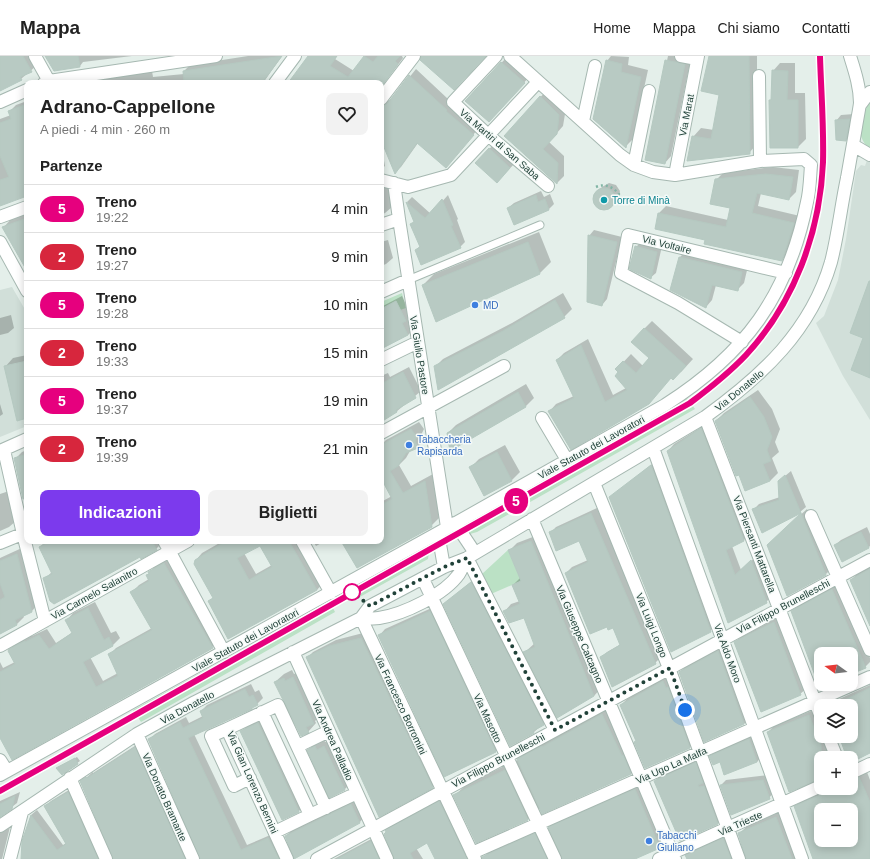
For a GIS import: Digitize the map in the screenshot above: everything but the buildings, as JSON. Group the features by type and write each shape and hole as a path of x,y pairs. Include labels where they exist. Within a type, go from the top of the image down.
{"street":[{"path":"35,56 47,80"},
{"path":"61,80 216,56"},
{"path":"277,80 295,56"},
{"path":"384,95 414,56"},
{"name":"Via Martiri di San Saba","path":"496,56 453,102 488,135 548,186"},
{"path":"510,56 620,155 634,165 653,172 675,175 760,161 759,76"},
{"path":"681,56 697,58"},
{"path":"850,56 857,81 860,105"},
{"name":"Via Marat","path":"675,175 697,58"},
{"path":"583,121 595,66"},
{"path":"384,181 408,187 451,175 538,82"},
{"path":"0,102 24,91"},
{"path":"634,165 649,91"},
{"path":"860,105 870,92"},
{"name":"Via Donatello","path":"0,826 137,734 196,702 361,618 370,606 444,567 471,555 705,417 737,394 780,354 806,318 821,288 830,263 837,235 860,105"},
{"path":"853,144 870,155"},
{"name":"Viale Statuto dei Lavoratori","path":"4,773 331,593 665,405 686,392 716,368 742,342 756,325 777,292 786,273 798,239 808,200 811,166 804,159 760,161"},
{"name":"Via Giulio Pastore","path":"394,183 447,528 444,567"},
{"path":"0,216 24,208"},
{"path":"384,224 399,219"},
{"name":"Via Voltaire","path":"742,342 678,303 621,272 628,235 786,273"},
{"path":"0,242 24,286"},
{"path":"384,291 408,280"},
{"path":"384,359 418,342"},
{"path":"384,431 504,366"},
{"name":"Via Piersanti Mattarella","path":"705,417 814,699"},
{"path":"542,418 567,460"},
{"path":"24,440 2,450 24,529"},
{"name":"Via Aldo Moro","path":"653,448 802,859"},
{"name":"Via Luigi Longo","path":"594,483 670,668 740,859"},
{"path":"811,516 870,650"},
{"name":"Via Giuseppe Calcagno","path":"532,519 674,856"},
{"path":"447,528 471,555 555,730"},
{"path":"0,543 24,533"},
{"path":"28,544 45,621"},
{"path":"304,544 331,593"},
{"path":"166,546 224,652"},
{"name":"Via Carmelo Salanitro","path":"0,646 45,621 166,546"},
{"path":"361,618 377,619 394,615 432,598 456,577 471,555"},
{"name":"Via Filippo Brunelleschi","path":"317,859 870,560"},
{"name":"Via Masotto","path":"423,578 555,859"},
{"name":"Via Francesco Borromini","path":"361,618 474,856"},
{"name":"Via Andrea Palladio","path":"293,652 387,859"},
{"name":"Via Ugo La Malfa","path":"820,699 870,677"},
{"name":"Via Ugo La Malfa","path":"474,856 538,824 814,701"},
{"name":"Via Gian Lorenzo Bernini","path":"287,859 227,729 278,705 326,808"},
{"path":"262,712 310,815"},
{"path":"227,729 211,736 234,786 250,778"},
{"path":"298,746 329,731"},
{"name":"Via Donato Bramante","path":"137,734 193,859"},
{"path":"0,760 4,773"},
{"path":"858,770 870,764"},
{"path":"70,778 106,859"},
{"name":"Via Trieste","path":"659,859 674,856 728,828 814,789"},
{"path":"275,832 357,793"},
{"path":"10,859 22,812"}],"lane":[{"path":"408,280 540,225"}],"path":[{"path":"596,187 600,186 614,189 619,194 615,199"}],"shaded area":[{"path":"867,160 870,161 870,420 843,376 816,323 824,316 838,280 846,239 856,171 861,165 865,166"},
{"path":"12,287 24,308 24,427 0,437 0,290"}],"green space":[{"path":"870,101 870,150 862,138 860,126 863,114"},
{"path":"402,293 406,308 400,310 396,301 384,307 384,301"},
{"path":"687,398 695,409 477,532 470,534 468,524 656,418"},
{"path":"425,549 429,552 428,559 358,598 352,588"},
{"path":"508,550 521,581 491,594 482,574"},
{"path":"330,602 335,612 141,722 133,710"}],"railway":[{"path":"691,403 730,371 754,345 772,322 798,273 816,219 821,191 823,136 820,56"}],"train":[{"name":"5","path":"0,791 690,403 720,380 759,340 780,310 801,268 808,248 818,207 823,162 820,56"}],"place":[{"name":"Torre di Minà","path":"604,200"},
{"name":"MD","path":"475,305"},
{"name":"Tabaccheria Rapisarda","path":"409,445"},
{"name":"Tabacchi Giuliano","path":"649,841"}],"route":[{"path":"352,592 370,606 444,567 467,558 555,730 670,668 685,710"}]}
